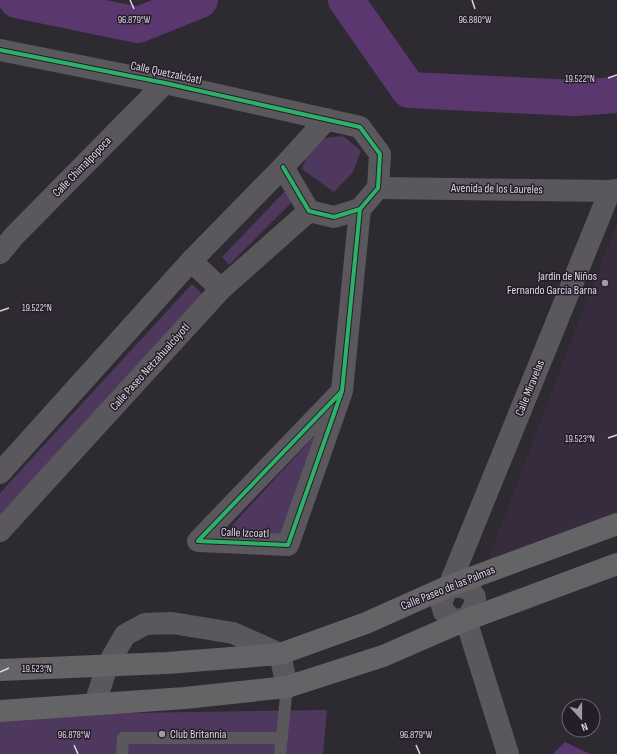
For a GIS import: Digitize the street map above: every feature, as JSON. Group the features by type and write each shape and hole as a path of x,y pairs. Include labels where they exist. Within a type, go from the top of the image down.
{"main road":[{"name":"Calle Paseo de las Palmas","path":"0,670 167,663 280,654 366,623 450,586 617,524"},
{"path":"0,711 185,698 287,687 383,656 466,620 617,564"}],"street":[{"name":"Calle Quetzalcóatl","path":"0,50 165,83 327,119"},
{"name":"Calle Chimalpopoca","path":"0,253 8,231 165,83"},
{"path":"0,473 191,261 284,167 327,119 360,127 380,154 378,188 360,209 334,217 309,211 284,167"},
{"name":"Avenida de los Laureles","path":"378,188 614,190"},
{"name":"Calle Miravelas","path":"466,620 452,619 444,612 441,602 450,586 614,190"},
{"name":"Calle Izcoatl","path":"342,391 198,541 288,545 342,391 360,209"},
{"name":"Calle Paseo Netzahualcóyotl","path":"0,531 221,289 309,211"},
{"path":"191,261 221,289"},
{"path":"466,620 508,754"},
{"path":"95,704 107,666 125,635 145,624 172,622 233,633 280,654 287,687"}],"lane":[{"path":"280,754 287,687"},
{"path":"122,754 123,738 282,738"}],"shaded area":[{"path":"343,136 361,151 353,172 334,192 302,169 309,149 324,138"},
{"path":"285,191 293,201 229,265 222,257"},
{"path":"617,225 617,517 485,568 569,346"},
{"path":"192,284 203,295 0,515 0,493"},
{"path":"319,431 279,539 223,535"},
{"name":"Club Britannia","path":"327,710 323,754 0,754 0,715"},
{"path":"565,742 590,754 553,754"}],"waterway":[{"path":"17,0 138,25 200,0"},
{"path":"346,0 409,90 575,98 617,95"}],"cycle path":[{"path":"0,50 165,83 360,127 380,154 378,188 360,209 334,217 309,211 283,167"},
{"path":"342,391 198,541 288,545 342,391 360,209"}],"place":[{"name":"Jardín de Niños Fernando García Barna","path":"605,283"},
{"name":"Club Britannia","path":"162,734"}]}
